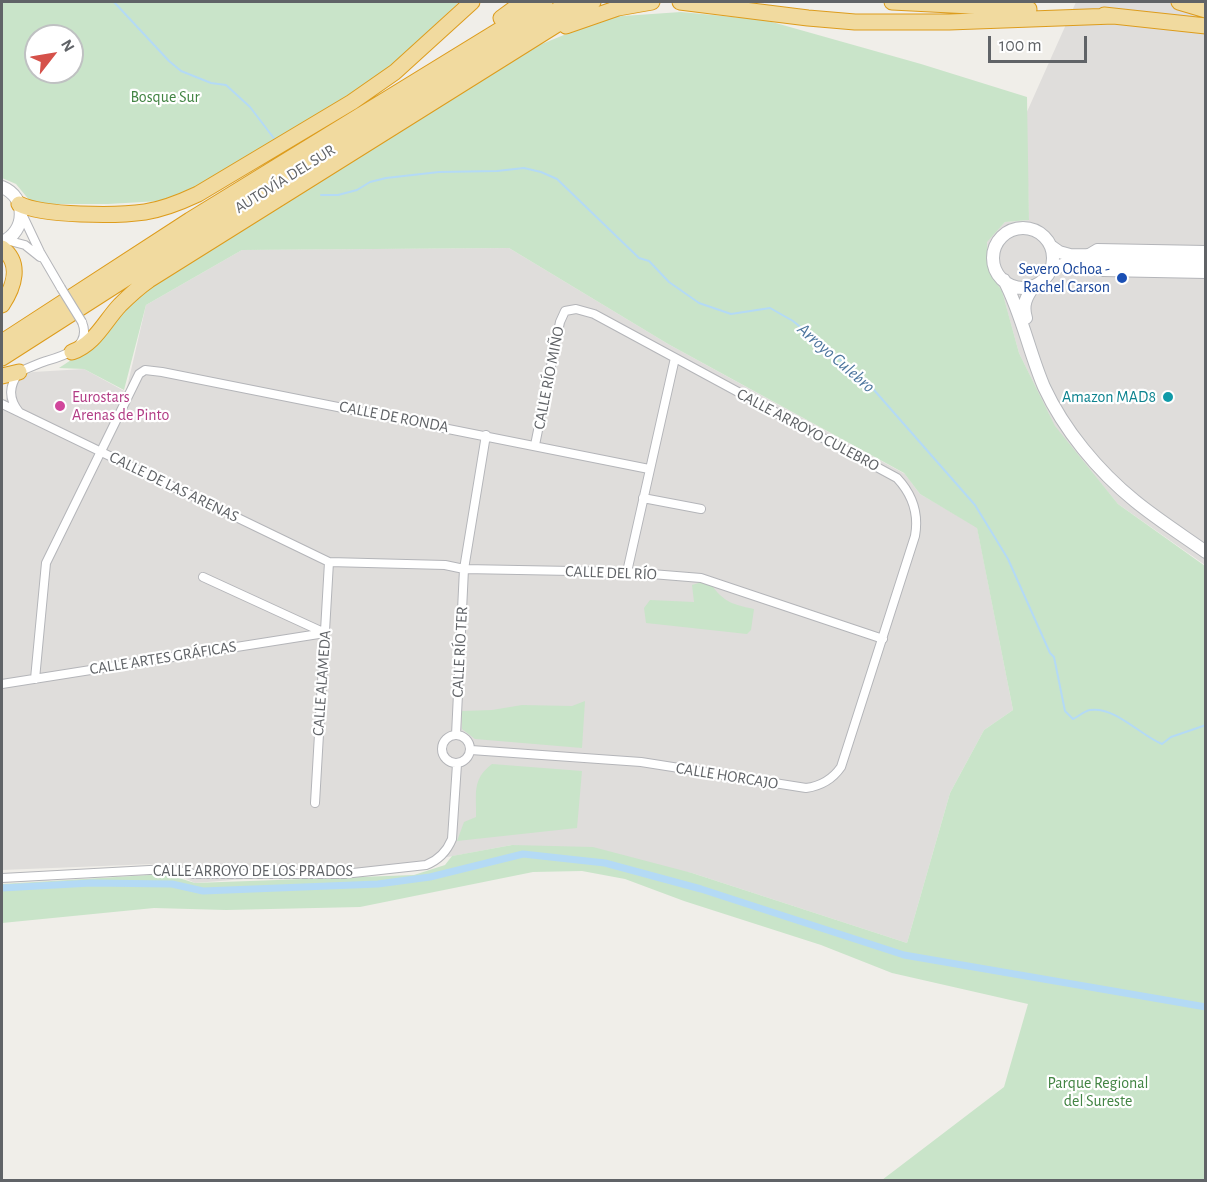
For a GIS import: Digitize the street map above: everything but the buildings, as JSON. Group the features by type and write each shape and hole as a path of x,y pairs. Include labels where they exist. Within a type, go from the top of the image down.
{"highway":[{"path":"20,208 120,214 144,212 183,201 352,102 395,72 472,2"},
{"path":"266,174 283,157 508,14 523,2"},
{"name":"AUTOVÍA DEL SUR","path":"2,342 190,219 544,2"},
{"name":"AUTOVÍA DEL SUR","path":"2,358 570,2"},
{"path":"72,352 93,339 105,322 149,280 593,2"},
{"path":"525,44 579,20 618,8 652,2"},
{"path":"680,2 855,22 949,22 1114,16"},
{"path":"892,2 1051,10 1206,26"},
{"path":"1179,2 1206,10"},
{"path":"129,277 154,267 203,237 283,196"},
{"path":"2,305 12,287 14,271 12,260 3,244"},
{"path":"82,322 95,326 105,322"}],"street":[{"path":"2,187 11,192 46,264 85,329 84,337 72,352 7,375"},
{"path":"3,244 18,229 20,208"},
{"path":"1206,266 1083,259 1059,252 1043,235 1029,228 1007,232 995,248 993,259 995,269 1013,296 1031,355 1066,426 1084,449 1134,500 1206,552"},
{"path":"3,244 25,245 37,253 46,264"},
{"path":"1052,247 1054,259 1051,270 1026,297 1023,309 1044,371 1070,420 1116,475 1140,496 1206,542"},
{"path":"1083,259 1097,248 1206,250"},
{"path":"1051,270 1083,259 1206,257"},
{"path":"1083,259 1103,272 1206,274"},
{"path":"1004,280 1023,288 1034,286"},
{"name":"CALLE ARROYO CULEBRO","path":"565,311 571,308 594,314 897,478 907,489 916,517 915,536 883,639"},
{"name":"CALLE RÍO MIÑO","path":"536,445 560,322 565,311"},
{"path":"627,572 675,358"},
{"path":"7,375 21,365 47,361"},
{"name":"CALLE DE RONDA","path":"100,451 140,374 145,370 486,435 649,469"},
{"path":"7,375 10,397 19,413"},
{"path":"2,404 10,397"},
{"name":"CALLE DE LAS ARENAS","path":"2,404 329,562"},
{"name":"CALLE RÍO TER","path":"456,735 464,569 486,435"},
{"path":"35,678 46,563 100,451"},
{"path":"643,498 701,509"},
{"name":"CALLE DEL RÍO","path":"329,562 445,565 464,569 627,572 701,578 883,639"},
{"name":"CALLE ALAMEDA","path":"315,803 329,562"},
{"path":"203,577 325,633"},
{"name":"CALLE ARTES GRÁFICAS","path":"2,684 325,633"},
{"name":"CALLE HORCAJO","path":"471,750 641,762 772,784 806,788 816,786 835,775 841,767 883,639"},
{"path":"456,735 465,738 471,750 465,761 452,764 444,758 442,750 444,741 456,735"},
{"name":"CALLE ARROYO DE LOS PRADOS","path":"2,878 168,869 194,874 344,874 426,865 435,862 442,855 452,839 457,764"}],"shaded area":[{"path":"1076,2 1205,2 1205,565 1118,504 1056,429 1019,353 1002,292 989,272 987,241 1005,222 1029,220 1026,114"},
{"path":"509,248 668,344 905,474 920,494 977,527 1013,710 984,730 950,793 907,943 692,873 512,845 394,867 195,883 153,864 2,870 2,405 20,376 33,372 84,369 126,392 146,305 242,250"}],"green space":[{"name":"Bosque Sur","path":"2,2 459,2 392,65 310,121 204,184 177,196 160,201 108,204 38,204 30,201 16,184 2,178"},
{"name":"Parque Regional del Sureste","path":"681,12 765,20 1027,97 1029,220 1005,222 987,242 989,272 1002,291 1019,353 1055,426 1118,504 1205,566 1205,1180 882,1180 1004,1087 1028,1004 892,973 821,945 684,901 625,879 582,871 533,872 360,907 226,910 154,908 2,923 2,884 166,874 195,883 414,875 445,865 452,856 512,845 593,847 692,873 907,943 950,793 984,730 1013,710 977,528 920,494 904,473 668,344 509,248 242,250 146,305 124,390 84,369 59,368 91,343 136,293 532,48 608,17"},
{"path":"708,580 727,600 754,609 751,630 747,634 646,623 644,608 650,600 694,602 692,585"},
{"path":"585,701 582,748 475,739 462,729 462,711 492,710 522,705 572,706"},
{"path":"492,764 582,771 577,828 457,841 464,822 476,817 476,788 485,770"}],"waterway":[{"name":"Arroyo Culebro","path":"114,2 181,71 211,83 226,85 250,107 276,141"},
{"name":"Arroyo Culebro","path":"321,195 338,195 386,178 439,172 524,168 557,179 639,258 649,261 669,282 699,303 731,314 770,308 793,321 867,382 975,505 1008,559 1050,653 1054,657 1065,711 1073,719 1090,710 1109,712 1162,744 1171,737 1206,725"},
{"path":"2,888 91,883 172,884 203,891 378,884 430,877 523,854 605,863 701,889 904,955 1206,1007"}],"place":[{"name":"Severo Ochoa - Rachel Carson","path":"1122,278"},
{"name":"Amazon MAD8","path":"1168,397"},
{"name":"Eurostars Arenas de Pinto","path":"60,406"}]}
